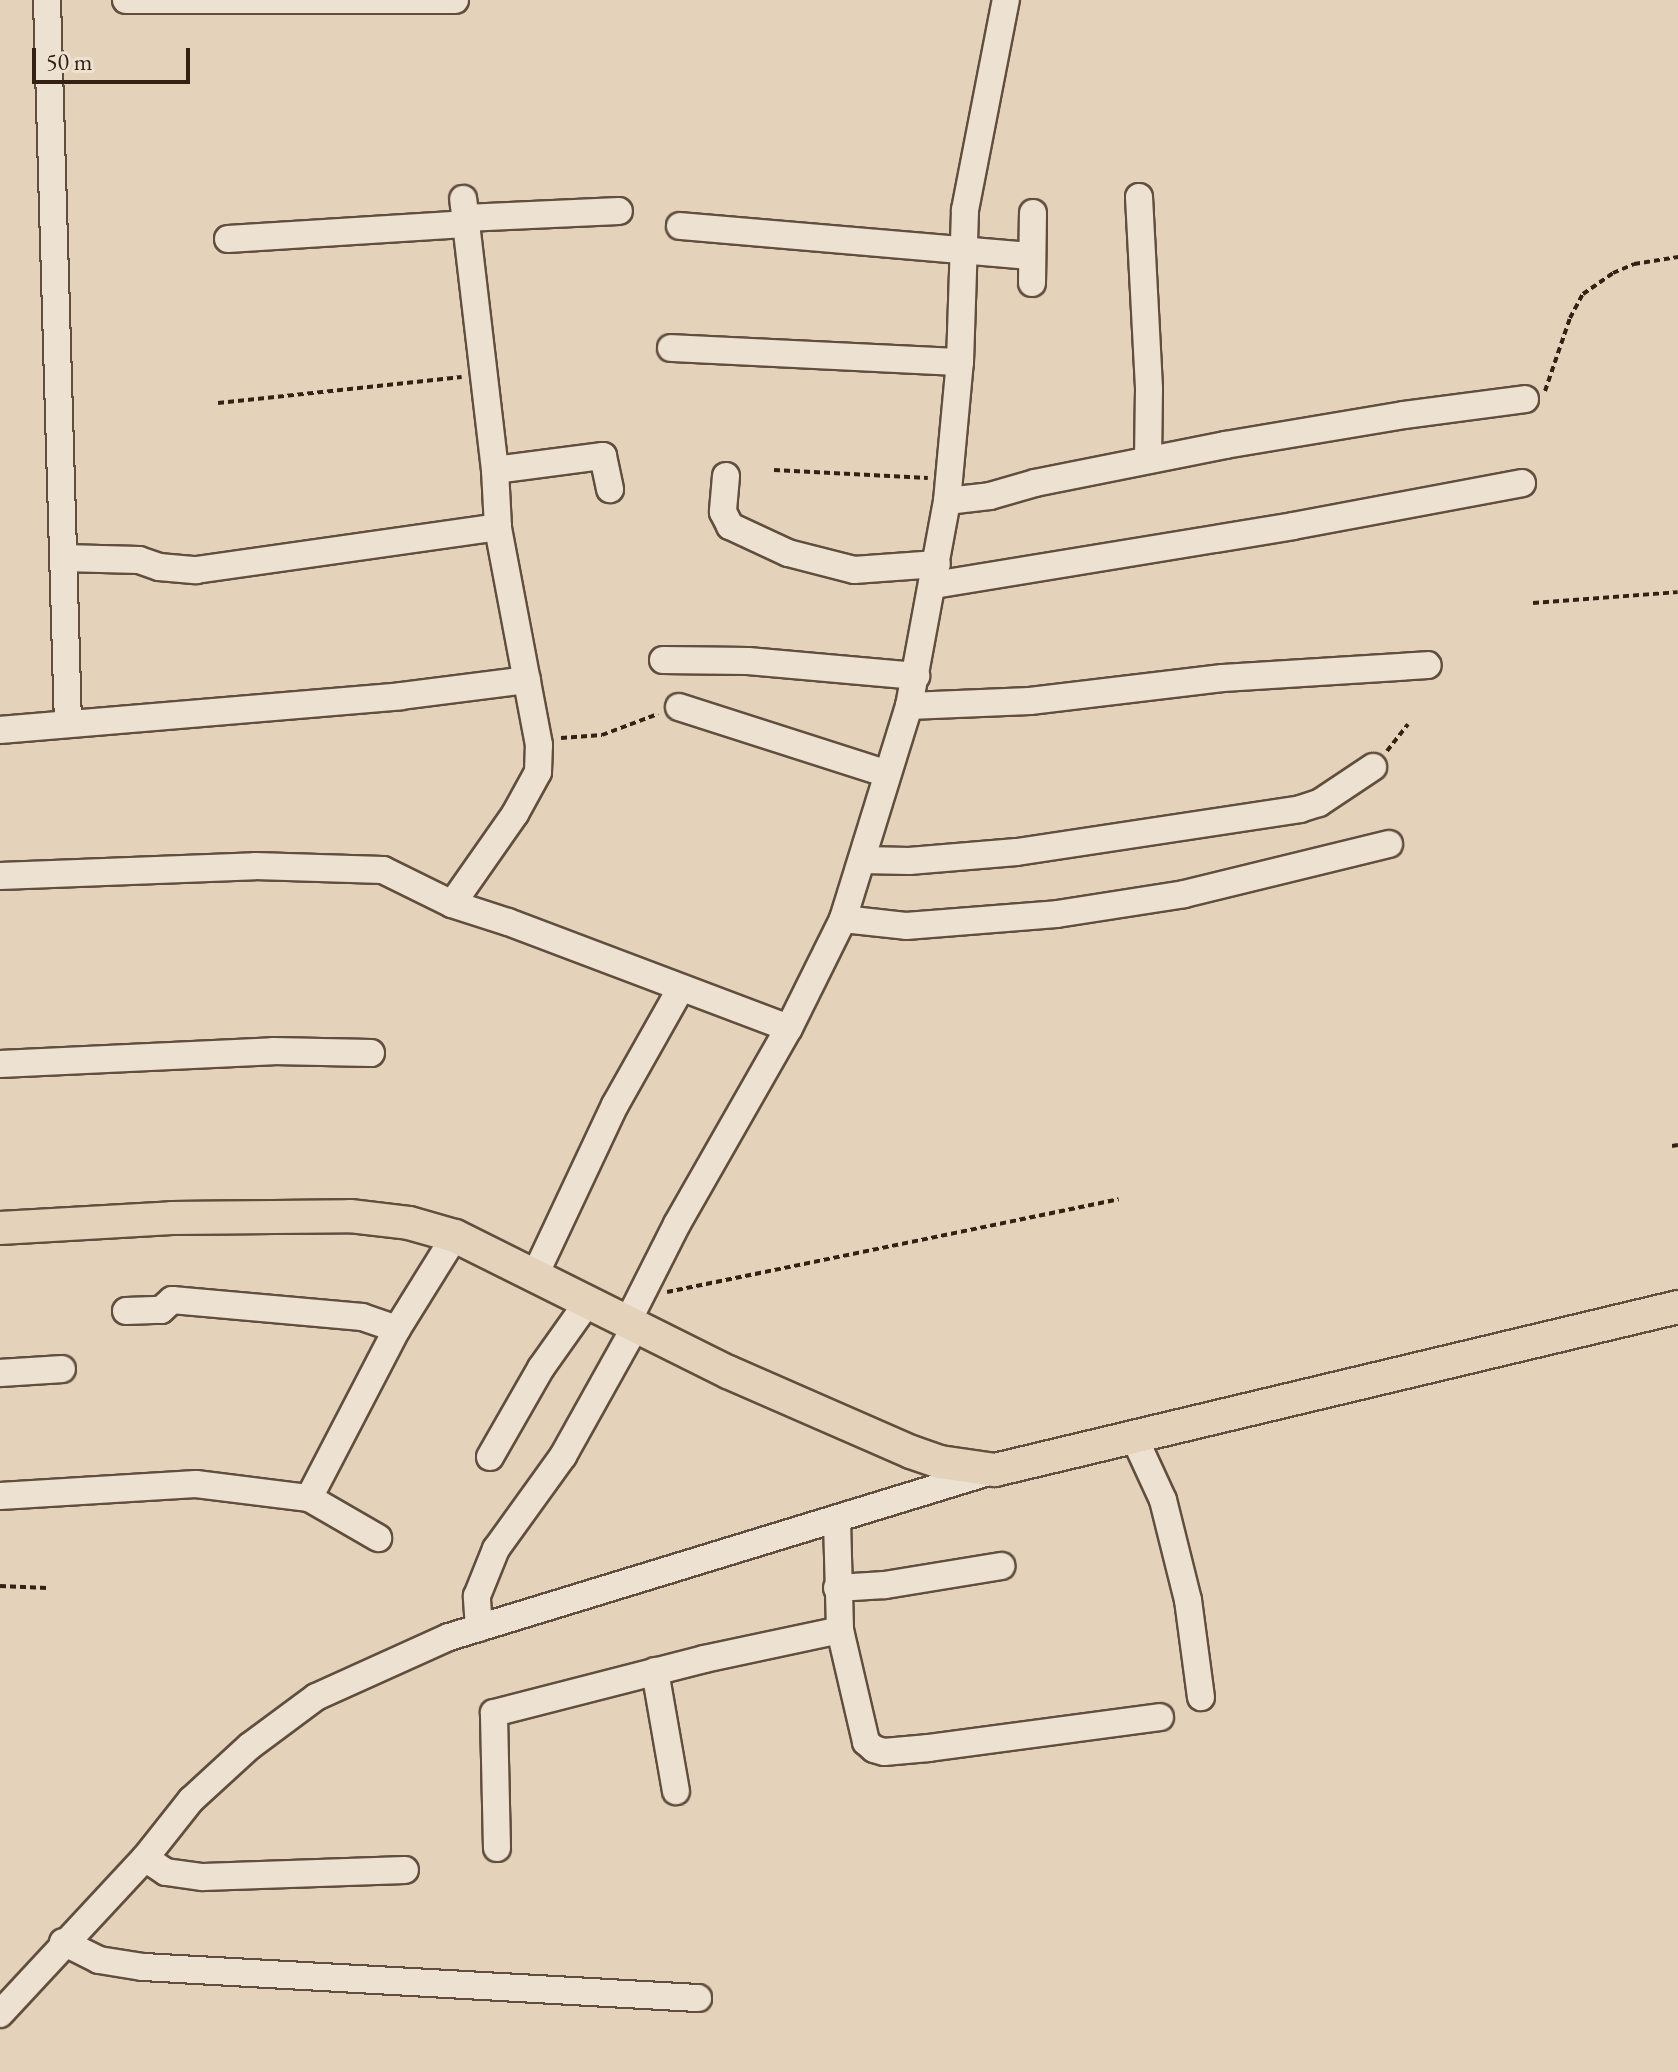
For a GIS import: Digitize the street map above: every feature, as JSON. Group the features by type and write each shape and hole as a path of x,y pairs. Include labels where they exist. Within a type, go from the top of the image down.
{"main road":[{"path":"0,1228 172,1218 350,1216 409,1223 455,1236 631,1325 911,1452 940,1462 995,1470 1678,1307"}],"street":[{"path":"47,0 68,723"},
{"path":"126,0 455,0"},
{"path":"479,1628 477,1596 496,1549 563,1456 631,1325 677,1224 789,1028 843,919 909,706 936,574 948,490 960,362 965,210 1006,0"},
{"path":"1139,197 1149,389 1148,460"},
{"path":"228,239 464,213 619,211"},
{"path":"452,904 533,782 538,772 539,745 498,527 495,470 464,213"},
{"path":"1032,283 1033,213"},
{"path":"680,226 1032,256"},
{"path":"671,348 960,362"},
{"path":"948,490 990,496 1148,460 1404,415 1525,399"},
{"path":"495,470 603,456 610,489"},
{"path":"726,476 723,512 730,526 788,553 854,570 936,574 1293,526 1522,483"},
{"path":"63,558 139,560 159,567 196,570 498,527"},
{"path":"663,660 748,661 916,676"},
{"path":"909,706 1030,701 1223,678 1428,665"},
{"path":"0,730 401,696 527,680"},
{"path":"679,707 888,774"},
{"path":"862,860 909,861 1017,852 1300,809 1319,803 1373,767"},
{"path":"843,919 906,926 1057,914 1184,894 1389,844"},
{"path":"0,876 255,866 365,867 383,870 452,904 508,922 789,1028"},
{"path":"534,1277 615,1105 681,988"},
{"path":"0,1064 273,1051 371,1053"},
{"path":"309,1498 397,1329 455,1236"},
{"path":"126,1311 161,1310 172,1300 362,1317 397,1329"},
{"path":"490,1457 541,1368 587,1303"},
{"path":"0,1373 62,1369"},
{"path":"1134,1437 1163,1500 1188,1600 1201,1697"},
{"path":"0,2014 63,1942 145,1858 191,1800 250,1746 316,1697 449,1637 837,1521 995,1470"},
{"path":"0,1496 196,1484 309,1498 378,1538"},
{"path":"837,1521 840,1630 866,1742 884,1752 1160,1717"},
{"path":"837,1588 885,1585 1001,1566"},
{"path":"497,1848 494,1713 655,1671 840,1630"},
{"path":"655,1671 676,1791"},
{"path":"145,1858 166,1872 203,1877 405,1870"},
{"path":"63,1942 99,1960 143,1967 698,1998"}],"path":[{"path":"1525,399 1543,393 1550,383 1570,318 1583,294 1613,273 1634,264 1678,257"},
{"path":"218,403 482,375"},
{"path":"774,470 948,490"},
{"path":"1533,603 1678,592"},
{"path":"539,745 563,737 602,735 622,725 645,722 679,707"},
{"path":"1373,767 1408,724"},
{"path":"631,1325 653,1295 1119,1199"},
{"path":"0,1586 47,1588"}]}
